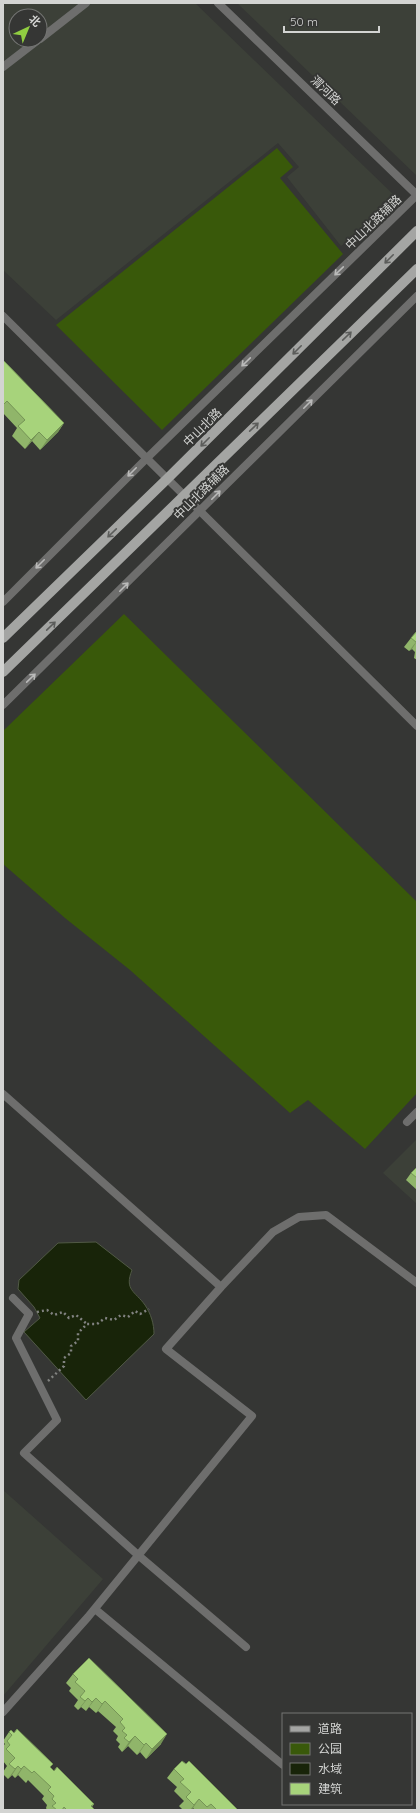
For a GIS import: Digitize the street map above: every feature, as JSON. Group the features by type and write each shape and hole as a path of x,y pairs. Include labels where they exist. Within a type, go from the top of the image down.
{"main road":[{"name":"中山北路","path":"3,638 167,479 417,232"},
{"path":"3,672 417,269"}],"street":[{"path":"48,32 86,3"},
{"name":"渭河路","path":"218,3 417,195"},
{"path":"3,67 27,48"},
{"name":"中山北路辅路","path":"3,602 147,458 417,195"},
{"name":"中山北路辅路","path":"3,705 417,296"},
{"path":"3,316 417,726"},
{"path":"3,1094 221,1287"},
{"path":"407,1122 417,1112"},
{"path":"3,1712 95,1608 252,1416 166,1349 221,1287 273,1232 299,1217 326,1215 417,1283"},
{"path":"13,1298 28,1314 16,1338 56,1420 24,1453 138,1555 246,1647"},
{"path":"95,1608 282,1764"}],"path":[{"path":"28,1314 47,1310 54,1315 63,1312 69,1318 76,1315 88,1324 97,1324 105,1318 114,1320 121,1314 128,1317 135,1311 140,1314 149,1310"},
{"path":"41,1388 64,1366 64,1358 71,1354 71,1346 78,1341 78,1333 88,1324"}],"shaded area":[{"path":"3,3 195,3 398,199 341,246 287,177 299,167 278,143 56,320 3,270"},
{"path":"237,3 417,3 417,174 416,175"},
{"path":"417,1139 417,1204 383,1173"},
{"path":"3,1490 103,1579 3,1696"}],"green space":[{"path":"277,148 293,167 280,178 343,254 162,430 56,325"},
{"path":"124,614 417,902 417,1093 365,1149 308,1100 290,1113 130,970 65,918 3,864 3,731"}],"water":[{"path":"96,1242 132,1270 129,1282 130,1286 149,1312 153,1323 154,1334 86,1400 24,1332 40,1318 34,1307 18,1289 19,1280 58,1243"}],"building":[{"path":"3,360 64,423 47,440 39,432 31,440 18,426 25,420 7,401 3,405"},
{"path":"417,631 417,641 416,642 411,638"},
{"path":"417,1167 417,1178 411,1173"},
{"path":"89,1658 167,1734 152,1749 146,1743 144,1745 135,1736 129,1742 124,1738 127,1735 122,1731 125,1728 120,1722 123,1719 105,1701 102,1704 96,1698 92,1702 88,1698 85,1701 80,1697 85,1691 75,1682 78,1679 73,1674"},
{"path":"17,1729 53,1764 50,1767 54,1771 57,1767 94,1804 91,1806 94,1809 93,1810 67,1810 64,1807 62,1810 57,1810 52,1806 56,1803 52,1799 54,1796 48,1790 51,1787 34,1771 32,1773 24,1766 21,1769 18,1766 15,1769 9,1764 15,1758 6,1749 10,1745 7,1741 12,1735 9,1732 11,1730 14,1733"},
{"path":"182,1761 186,1764 189,1761 238,1810 217,1810 211,1804 207,1807 199,1799 194,1805 186,1797 191,1792 180,1782 184,1779 174,1769"}]}
